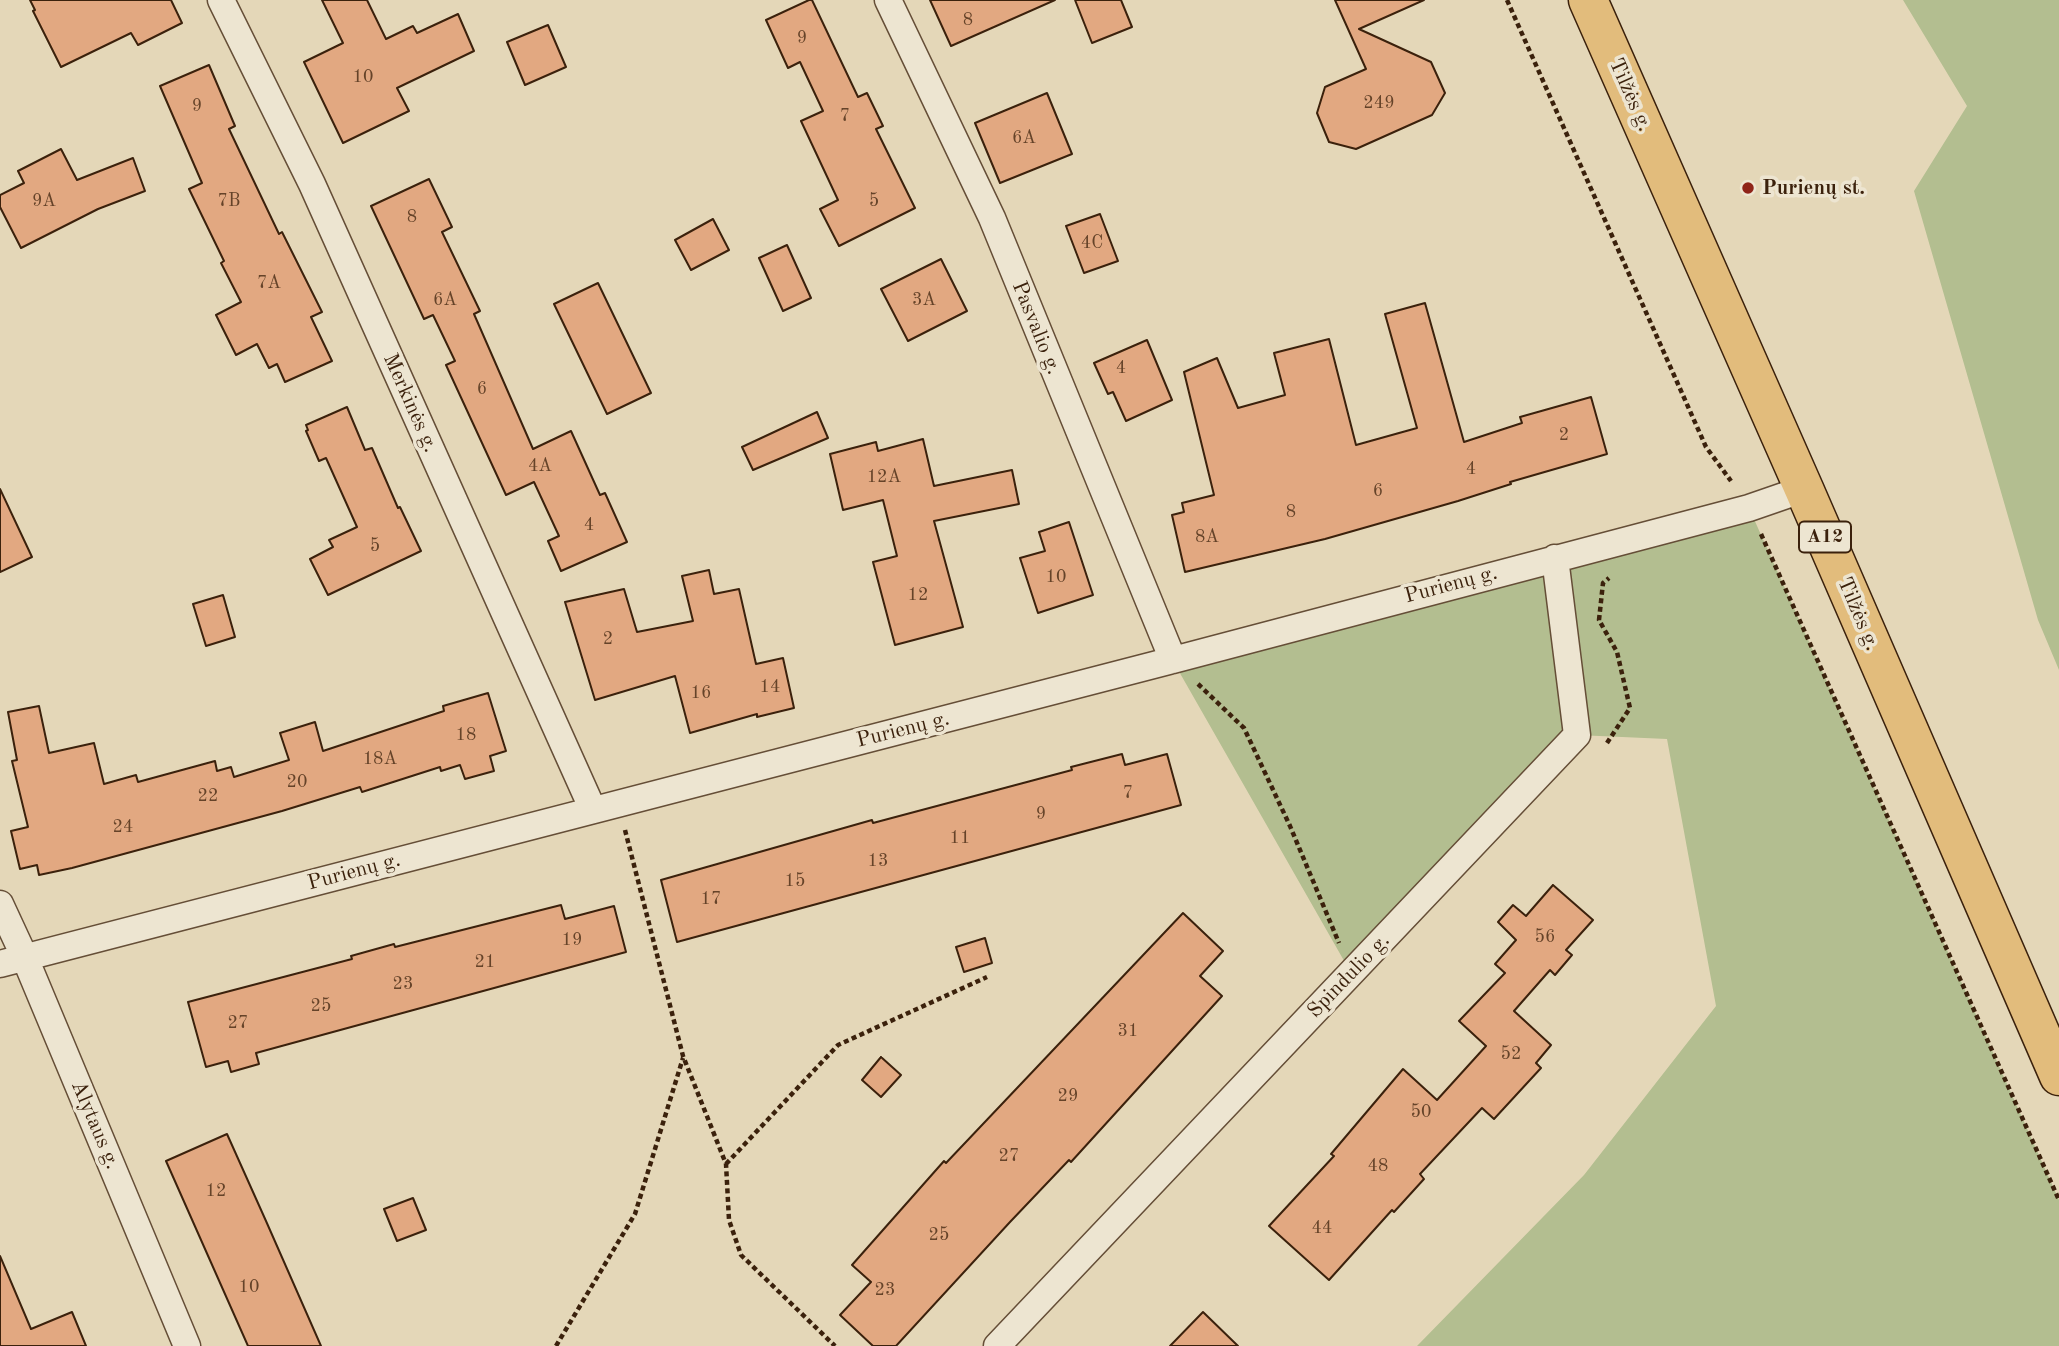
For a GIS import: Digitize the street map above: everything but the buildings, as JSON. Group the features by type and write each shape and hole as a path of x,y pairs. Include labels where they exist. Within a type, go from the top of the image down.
{"highway":[{"name":"Tilžės g.","path":"1587,0 1804,489 2059,1076"}],"street":[{"name":"Merkinės g.","path":"221,0 312,184 605,806"},
{"name":"Pasvalio g.","path":"888,0 992,218 1173,660"},
{"name":"Purienų g.","path":"12,961 1173,660 1749,508 1804,489"},
{"name":"Spindulio g.","path":"997,1346 1577,735 1555,558"},
{"name":"Alytaus g.","path":"0,904 12,961 187,1346"}],"path":[{"path":"1507,0 1706,447 1749,508 2059,1200"},
{"path":"1173,660 1244,728 1290,826 1351,973"},
{"path":"605,806 683,1056 726,1164 729,1220 741,1255 835,1346"},
{"path":"726,1164 838,1045 987,977"},
{"path":"556,1346 635,1214 683,1056"}],"green space":[{"path":"1903,0 2059,0 2059,670 2038,620 1914,191 1967,106"},
{"path":"1749,508 2059,1200 2059,1346 1417,1346 1584,1175 1716,1006 1667,739 1577,735 1351,973 1173,661"}],"place":[{"name":"Purienų st.","path":"1748,188"}]}
